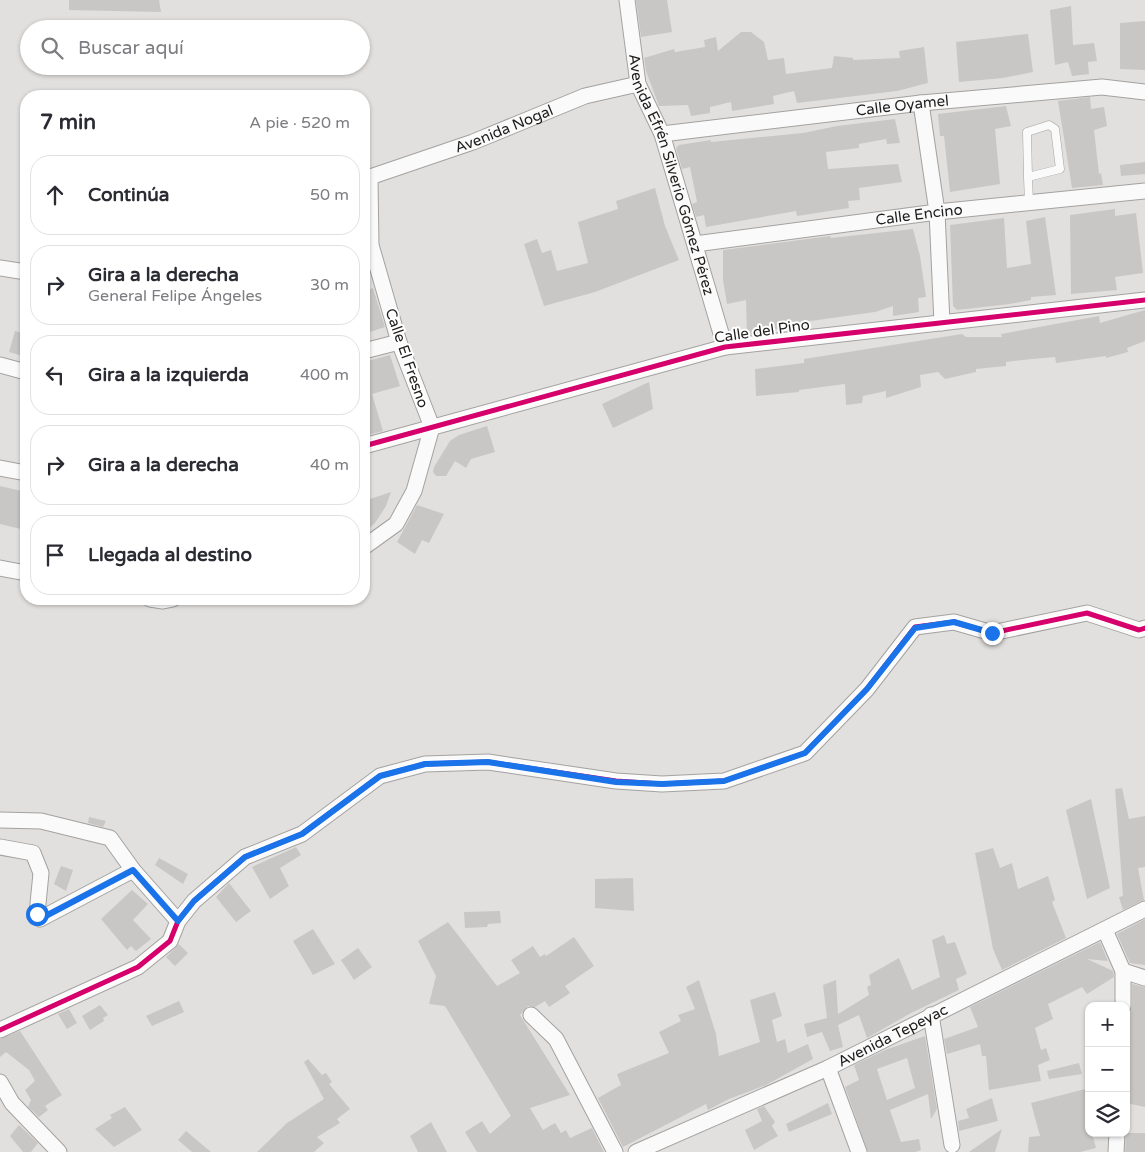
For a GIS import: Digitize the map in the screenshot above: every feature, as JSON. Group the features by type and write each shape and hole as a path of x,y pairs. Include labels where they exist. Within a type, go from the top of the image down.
{"street":[{"name":"Avenida Efrén Silverio Gómez Pérez","path":"627,0 638,84 662,134 725,347"},
{"name":"Avenida Nogal","path":"370,177 472,142 585,96 638,84"},
{"name":"Calle Oyamel","path":"662,134 921,103 1102,87 1145,92"},
{"path":"921,103 937,212 942,323"},
{"name":"Calle Encino","path":"696,244 937,212 1145,191"},
{"name":"Calle El Fresno","path":"370,255 399,342 432,427 414,491 396,524 370,543"},
{"path":"0,268 20,271"},
{"name":"Calle del Pino","path":"370,444 725,347 1145,300"},
{"path":"370,349 399,342"},
{"path":"0,365 20,370"},
{"path":"0,468 20,473"},
{"path":"0,568 20,572"},
{"path":"0,1030 138,967 170,941 178,921 194,901 245,857 302,834 380,776 425,764 488,762 616,782 662,784 724,781 805,753 867,689 915,628 954,622 992,633 1087,613 1139,630 1145,628"},
{"path":"0,820 41,822 110,838 133,870 178,921"},
{"path":"0,846 33,853 41,873 37,914 40,919 133,870"},
{"name":"Avenida Tepeyac","path":"636,1152 828,1068 1145,909"},
{"path":"1105,930 1123,971 1123,1002"},
{"path":"1123,971 1145,978"},
{"path":"531,1015 556,1039 615,1152"},
{"path":"931,1015 952,1145"},
{"path":"828,1068 859,1152"},
{"path":"0,1082 12,1103 59,1152"},
{"path":"1116,1152 1117,1137"}],"lane":[{"path":"1028,177 1060,169 1055,129 1052,126 1027,132 1028,177 1029,203"}],"building":[{"path":"69,0 159,0 161,12 69,10"},
{"path":"636,0 667,0 672,32 641,37"},
{"path":"1071,6 1073,45 1094,43 1097,61 1088,62 1089,74 1072,76 1068,62 1055,65 1050,10"},
{"path":"1145,21 1145,70 1120,69 1120,23"},
{"path":"741,32 751,32 764,42 768,60 784,58 786,74 832,68 834,56 853,58 853,60 900,58 899,51 924,47 928,83 897,91 797,103 794,91 773,96 774,104 732,111 731,102 710,107 710,113 691,116 688,105 659,106 646,71 644,58 674,49 675,52 705,47 704,40 716,37 718,51"},
{"path":"1028,34 1033,72 1003,78 959,82 956,42"},
{"path":"1090,97 1091,109 1104,107 1107,126 1094,130 1099,174 1101,173 1103,185 1072,188 1058,101"},
{"path":"1006,106 1011,126 995,129 1000,184 950,192 944,136 940,136 938,114"},
{"path":"895,119 900,143 887,144 886,139 859,144 859,148 826,152 828,169 898,164 902,182 859,188 860,200 848,201 849,208 797,216 796,211 706,227 704,215 696,217 692,204 697,202 690,167 682,169 676,148 679,145 711,140 711,142 803,133 837,126"},
{"path":"1145,162 1145,174 1121,176 1120,165"},
{"path":"655,188 665,226 679,260 595,292 544,306 524,244 537,239 542,253 551,250 557,271 588,263 578,222 618,209 616,201"},
{"path":"1115,209 1115,216 1136,213 1143,273 1115,277 1117,290 1071,294 1070,215"},
{"path":"1045,217 1056,295 1031,297 1031,300 1010,304 957,310 953,306 950,225 1004,218 1007,268 1031,264 1026,221"},
{"path":"913,229 920,256 926,297 918,298 919,312 893,316 893,306 875,312 789,324 789,328 747,335 746,300 727,304 723,280 723,250 830,236 831,238"},
{"path":"373,288 385,327 370,332 370,289"},
{"path":"1145,310 1145,341 1127,348 1128,352 1106,358 1106,356 1056,363 1055,357 1006,362 1006,366 976,369 976,372 945,379 938,372 920,375 921,387 886,398 886,391 863,396 862,403 846,405 845,384 799,390 799,392 756,396 755,369 804,363 804,359 962,334 966,337 1002,337 1001,334 1099,316 1100,323"},
{"path":"15,331 20,332 20,355 9,352"},
{"path":"390,355 400,386 372,394 383,431 370,434 370,360"},
{"path":"649,382 653,409 613,428 602,404"},
{"path":"487,426 495,452 471,459 466,468 455,461 446,476 436,476 433,472 434,467 450,441 459,435"},
{"path":"0,486 20,491 20,529 0,524"},
{"path":"391,492 386,506 370,528 370,499"},
{"path":"417,505 444,514 429,543 422,540 415,554 397,542"},
{"path":"1122,788 1129,819 1145,816 1145,867 1138,868 1144,900 1123,910 1119,897 1123,896 1115,789"},
{"path":"1091,799 1110,888 1087,899 1066,810"},
{"path":"89,817 106,821 103,827 88,823"},
{"path":"296,847 301,855 280,868 289,886 270,899 252,867"},
{"path":"993,848 1000,868 1012,863 1018,889 1048,876 1055,900 1052,902 1066,938 1002,970 993,949 975,853"},
{"path":"159,858 188,874 183,884 155,865"},
{"path":"61,866 73,870 66,891 54,884"},
{"path":"633,878 634,911 595,908 595,879"},
{"path":"229,883 251,911 236,922 216,897"},
{"path":"132,890 148,904 133,920 151,939 136,951 131,946 127,950 101,919"},
{"path":"500,911 501,923 488,924 487,927 465,928 464,912"},
{"path":"1145,919 1145,965 1130,963 1117,934"},
{"path":"448,922 497,986 520,973 511,960 533,946 540,957 545,954 546,956 574,937 594,966 565,986 570,993 549,1007 545,1001 535,1007 528,1006 520,1015 570,1095 530,1108 543,1130 555,1123 561,1133 566,1130 570,1138 592,1128 604,1152 477,1152 465,1132 482,1121 490,1134 511,1116 445,1006 429,1004 436,976 418,941"},
{"path":"313,929 335,964 313,975 293,941"},
{"path":"944,935 947,944 955,942 967,974 956,979 959,990 911,1013 867,1038 859,1015 838,1025 843,1047 830,1051 822,1032 807,1037 804,1024 827,1018 823,985 836,980 838,1014 869,995 867,987 871,985 869,975 899,958 912,990 940,977 932,940"},
{"path":"1100,942 1108,961 1087,959 1113,971 1114,977 1087,994 1082,987 1048,1004 1053,1019 1035,1028 1041,1050 1046,1048 1050,1060 1038,1065 1041,1081 989,1090 986,1056 982,1056 980,1044 947,1054 944,1039 978,1027 970,1007"},
{"path":"179,944 188,953 175,966 166,957"},
{"path":"358,948 372,967 354,980 341,960"},
{"path":"699,980 716,1034 719,1056 760,1042 750,1000 775,992 782,1016 772,1020 777,1042 785,1039 788,1053 808,1044 813,1059 766,1085 729,1099 708,1110 706,1104 623,1147 598,1098 621,1085 617,1074 669,1053 659,1032 681,1021 678,1015 695,1009 686,987"},
{"path":"1132,984 1145,987 1145,1107 1130,1104 1130,1010 1132,1006"},
{"path":"179,1001 184,1012 152,1026 146,1016"},
{"path":"100,1005 108,1015 103,1018 104,1021 90,1030 82,1016"},
{"path":"69,1009 77,1023 67,1029 58,1014"},
{"path":"20,1031 62,1095 45,1106 48,1110 39,1117 28,1107 31,1100 25,1090 35,1081 29,1070 6,1052 0,1057 0,1039"},
{"path":"925,1036 937,1109 931,1119 928,1094 890,1110 901,1142 919,1139 921,1150 915,1152 868,1152 845,1087 859,1080 854,1065 885,1050","holes":["907,1058 915,1088 887,1100 877,1069"]},
{"path":"308,1059 322,1075 326,1073 332,1082 329,1084 350,1109 337,1119 340,1123 317,1137 324,1143 314,1152 257,1152 287,1123 324,1099 304,1062"},
{"path":"1079,1063 1082,1074 1049,1079 1047,1071"},
{"path":"1085,1089 1085,1137 1093,1137 1096,1148 1080,1152 1028,1152 1029,1137 1040,1136 1031,1103"},
{"path":"992,1098 998,1121 959,1131 958,1121 969,1118 966,1109"},
{"path":"828,1103 832,1114 789,1132 786,1124"},
{"path":"764,1106 775,1122 772,1126 778,1136 754,1150 745,1130 762,1121 757,1109"},
{"path":"125,1107 142,1130 114,1147 95,1129 112,1118 110,1115"},
{"path":"431,1122 447,1152 418,1152 410,1136"},
{"path":"19,1125 38,1143 31,1152 23,1152 10,1136"},
{"path":"1002,1129 995,1152 969,1152"},
{"path":"186,1131 211,1152 192,1152 178,1140"},
{"path":"1130,1133 1145,1133 1145,1152 1125,1152 1126,1137 1130,1137"}],"cycle path":[{"path":"370,444 725,347 1145,300"},
{"path":"0,1030 138,967 170,941 178,921 194,901 245,857 302,834 380,776 425,764 488,762 616,781 662,784 724,781 805,753 867,689 915,627 954,622 992,633 1087,613 1139,630 1145,628"}],"route":[{"path":"37,914 40,919 133,870 178,921 194,901 245,857 302,834 380,776 425,764 488,762 616,782 662,784 724,781 805,753 867,689 915,628 954,622 992,633"}]}
